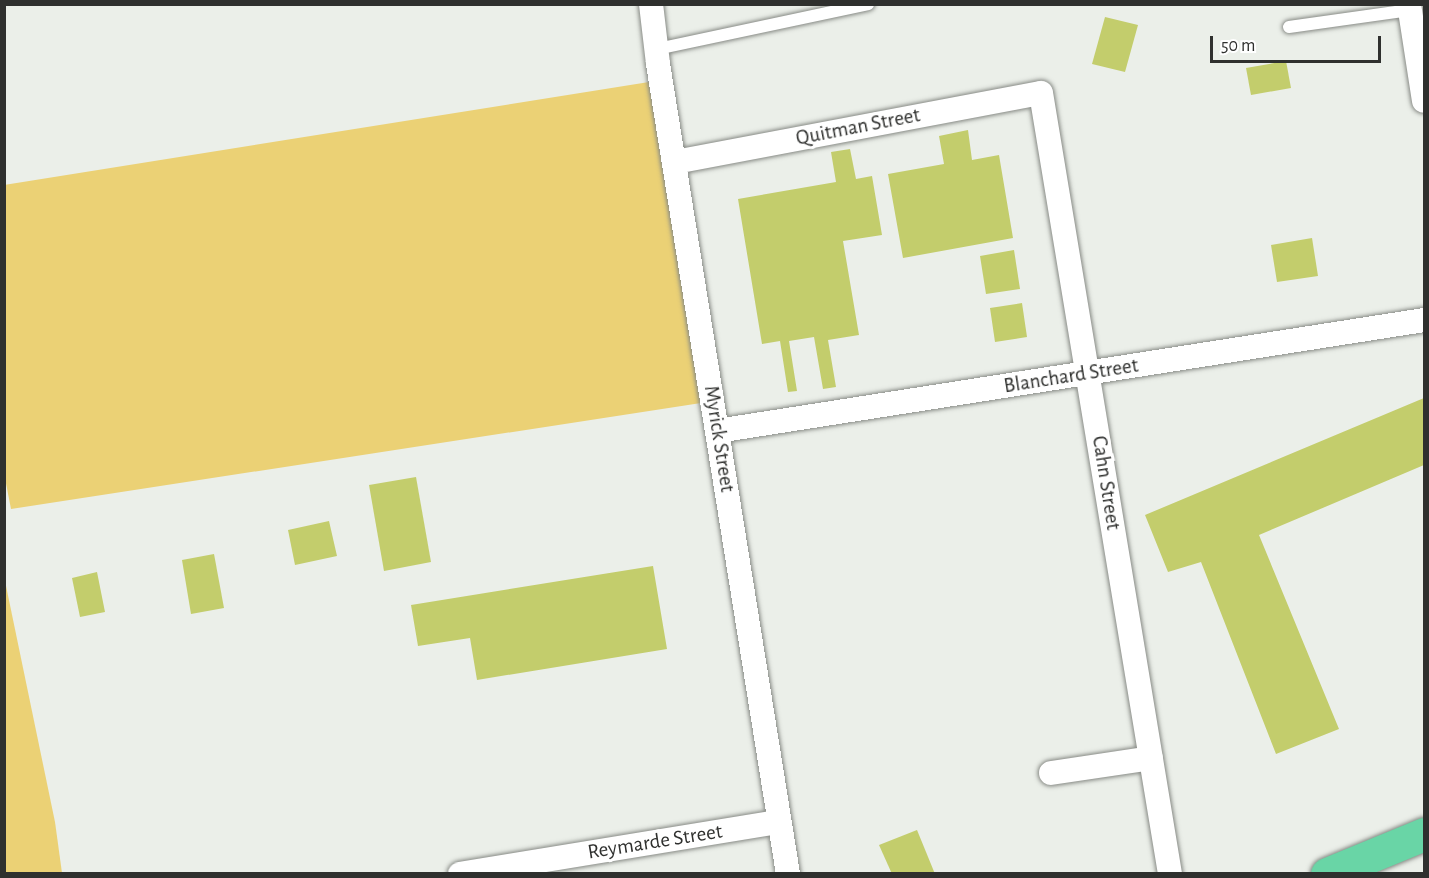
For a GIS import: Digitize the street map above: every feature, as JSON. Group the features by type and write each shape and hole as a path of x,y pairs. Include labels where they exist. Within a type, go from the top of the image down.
{"main road":[{"path":"1327,873 1425,834"}],"street":[{"name":"Myrick Street","path":"649,6 788,873"},
{"path":"1409,7 1425,101"},
{"name":"Quitman Street","path":"675,162 1041,93"},
{"name":"Cahn Street","path":"1041,93 1170,873"},
{"name":"Blanchard Street","path":"717,431 1425,320"},
{"path":"1051,773 1151,758"},
{"name":"Reymarde Street","path":"460,873 779,822"}],"lane":[{"path":"657,49 868,4"},
{"path":"1289,27 1409,7"}],"shaded area":[{"path":"649,82 701,403 11,509 4,473 4,185"},
{"path":"5,581 55,822 62,873 5,873"}],"building":[{"path":"1105,17 1138,25 1125,72 1092,64"},
{"path":"1286,61 1291,88 1251,95 1246,68"},
{"path":"968,130 972,160 999,155 1013,238 903,258 888,174 944,164 939,136"},
{"path":"850,149 856,179 872,176 882,235 843,241 859,335 828,340 836,387 823,389 814,337 789,341 797,391 788,392 780,341 762,344 738,199 836,182 831,152"},
{"path":"1312,238 1318,276 1277,282 1271,245"},
{"path":"1014,250 1020,289 986,294 980,256"},
{"path":"1022,303 1027,337 995,342 990,308"},
{"path":"1424,398 1424,465 1259,535 1339,729 1276,754 1201,562 1168,572 1145,515"},
{"path":"416,477 431,562 384,571 369,485"},
{"path":"329,521 337,556 295,565 288,530"},
{"path":"214,554 224,608 191,614 182,560"},
{"path":"653,566 667,649 477,680 470,638 418,646 411,605"},
{"path":"97,572 105,612 80,617 72,578"},
{"path":"917,830 935,874 892,874 879,845"}]}
